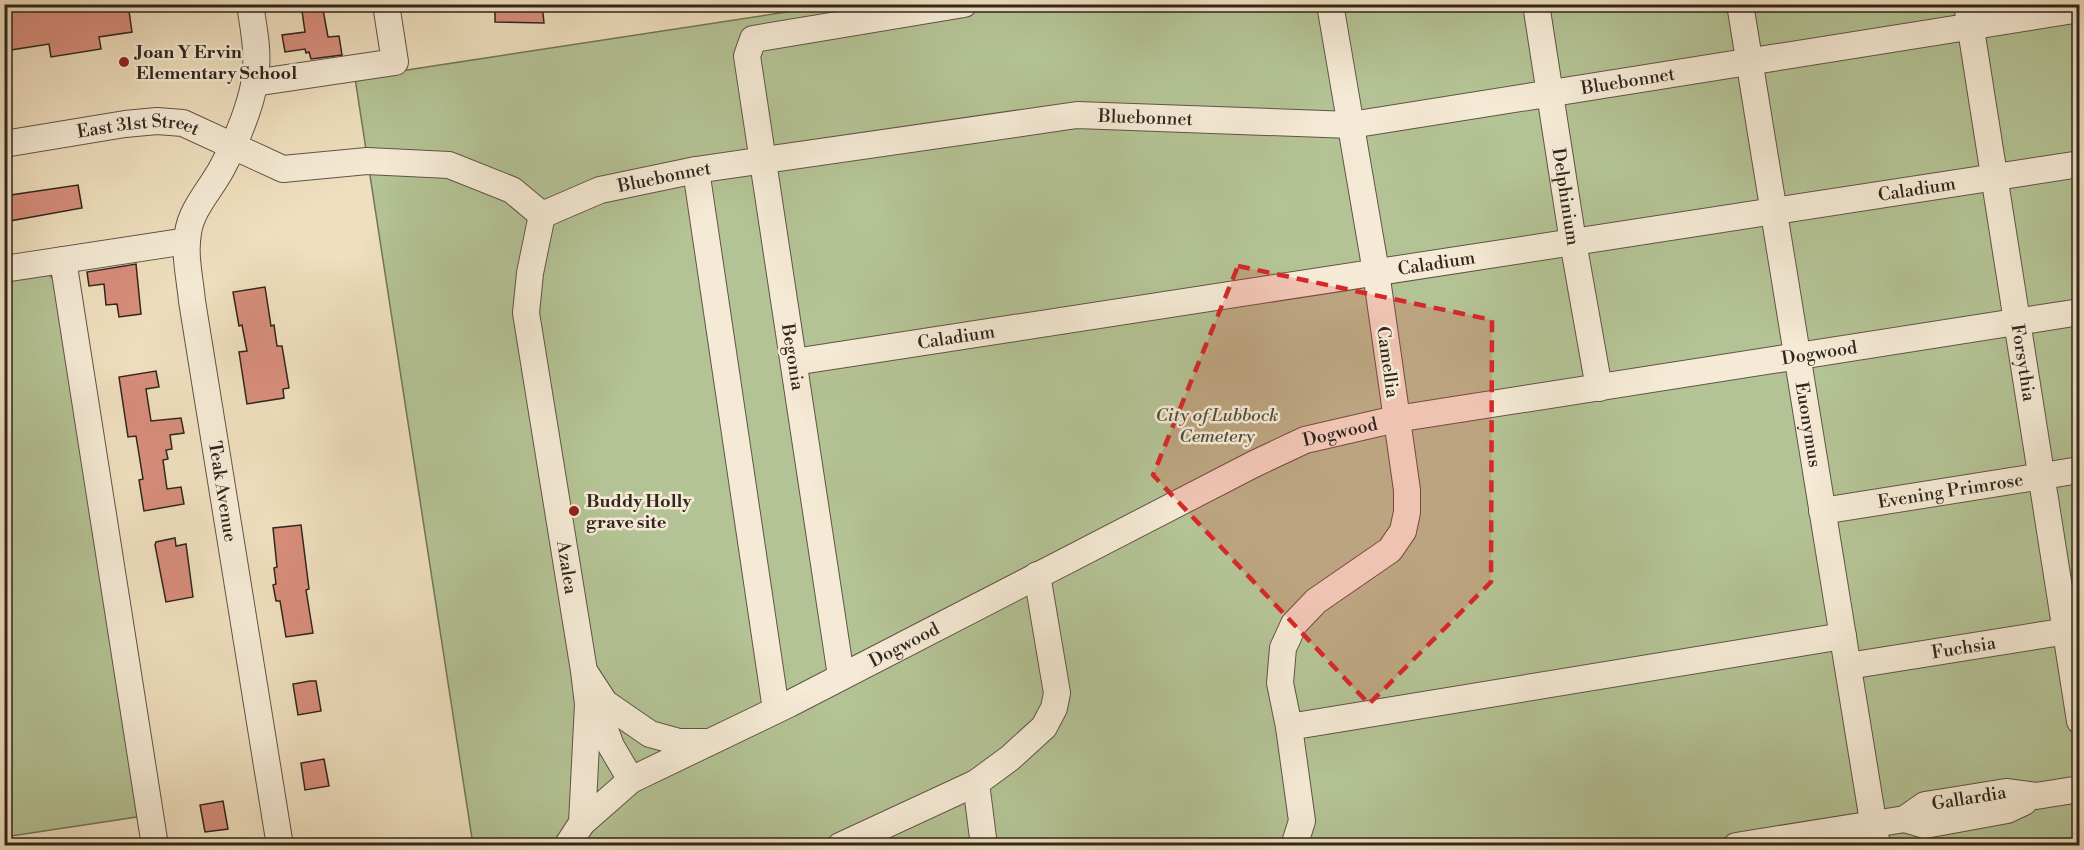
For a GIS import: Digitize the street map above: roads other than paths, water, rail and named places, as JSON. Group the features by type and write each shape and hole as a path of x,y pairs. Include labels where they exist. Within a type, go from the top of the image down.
{"street":[{"path":"250,4 256,45 256,70 254,83 232,146 283,169 367,161 449,165 512,190 542,215"},
{"path":"254,83 395,62 386,4"},
{"name":"Begonia","path":"841,676 747,56 753,39 964,4"},
{"name":"Camellia","path":"1294,846 1302,821 1289,727 1280,683 1282,648 1294,624 1316,601 1390,550 1403,531 1407,512 1407,489 1376,272 1330,4"},
{"name":"Delphinium","path":"1536,4 1573,242 1599,388"},
{"name":"Euonymus","path":"1740,4 1875,835"},
{"name":"Bluebonnet","path":"542,215 600,190 696,170 1077,114 1351,125 1749,62 1969,16 2079,9"},
{"name":"Forsythia","path":"1969,16 2041,476 2072,631 2079,721"},
{"name":"East 31st Street","path":"4,144 157,121 183,123 232,146"},
{"name":"Teak Avenue","path":"232,146 222,168 198,207 188,230 186,252 192,302 280,846"},
{"name":"Caladium","path":"794,362 2079,164"},
{"path":"696,170 776,710"},
{"name":"Azalea","path":"542,215 530,273 526,313 588,704 582,823"},
{"path":"4,269 187,241"},
{"path":"63,260 155,846"},
{"name":"Dogwood","path":"582,823 631,780 776,710 1254,464 1305,440 1396,419 2079,312"},
{"name":"Evening Primrose","path":"1822,511 2079,470"},
{"path":"840,846 976,783 1010,758 1044,727 1054,708 1057,693 1037,575"},
{"name":"Fuchsia","path":"1848,666 2072,631"},
{"path":"1289,727 1843,636"},
{"path":"584,671 605,703 650,734 679,742 708,742"},
{"path":"584,671 611,746 631,780"},
{"path":"976,783 984,846"},
{"name":"Gallardia","path":"1736,846 1875,835 1925,805 2006,792 2036,796 2079,789"},
{"path":"567,846 582,823"}],"place":[{"name":"Joan Y Ervin Elementary School","path":"124,62"},
{"name":"Buddy Holly grave site","path":"574,511"}],"park label":[{"name":"City of Lubbock Cemetery","path":"1217,425"}]}
